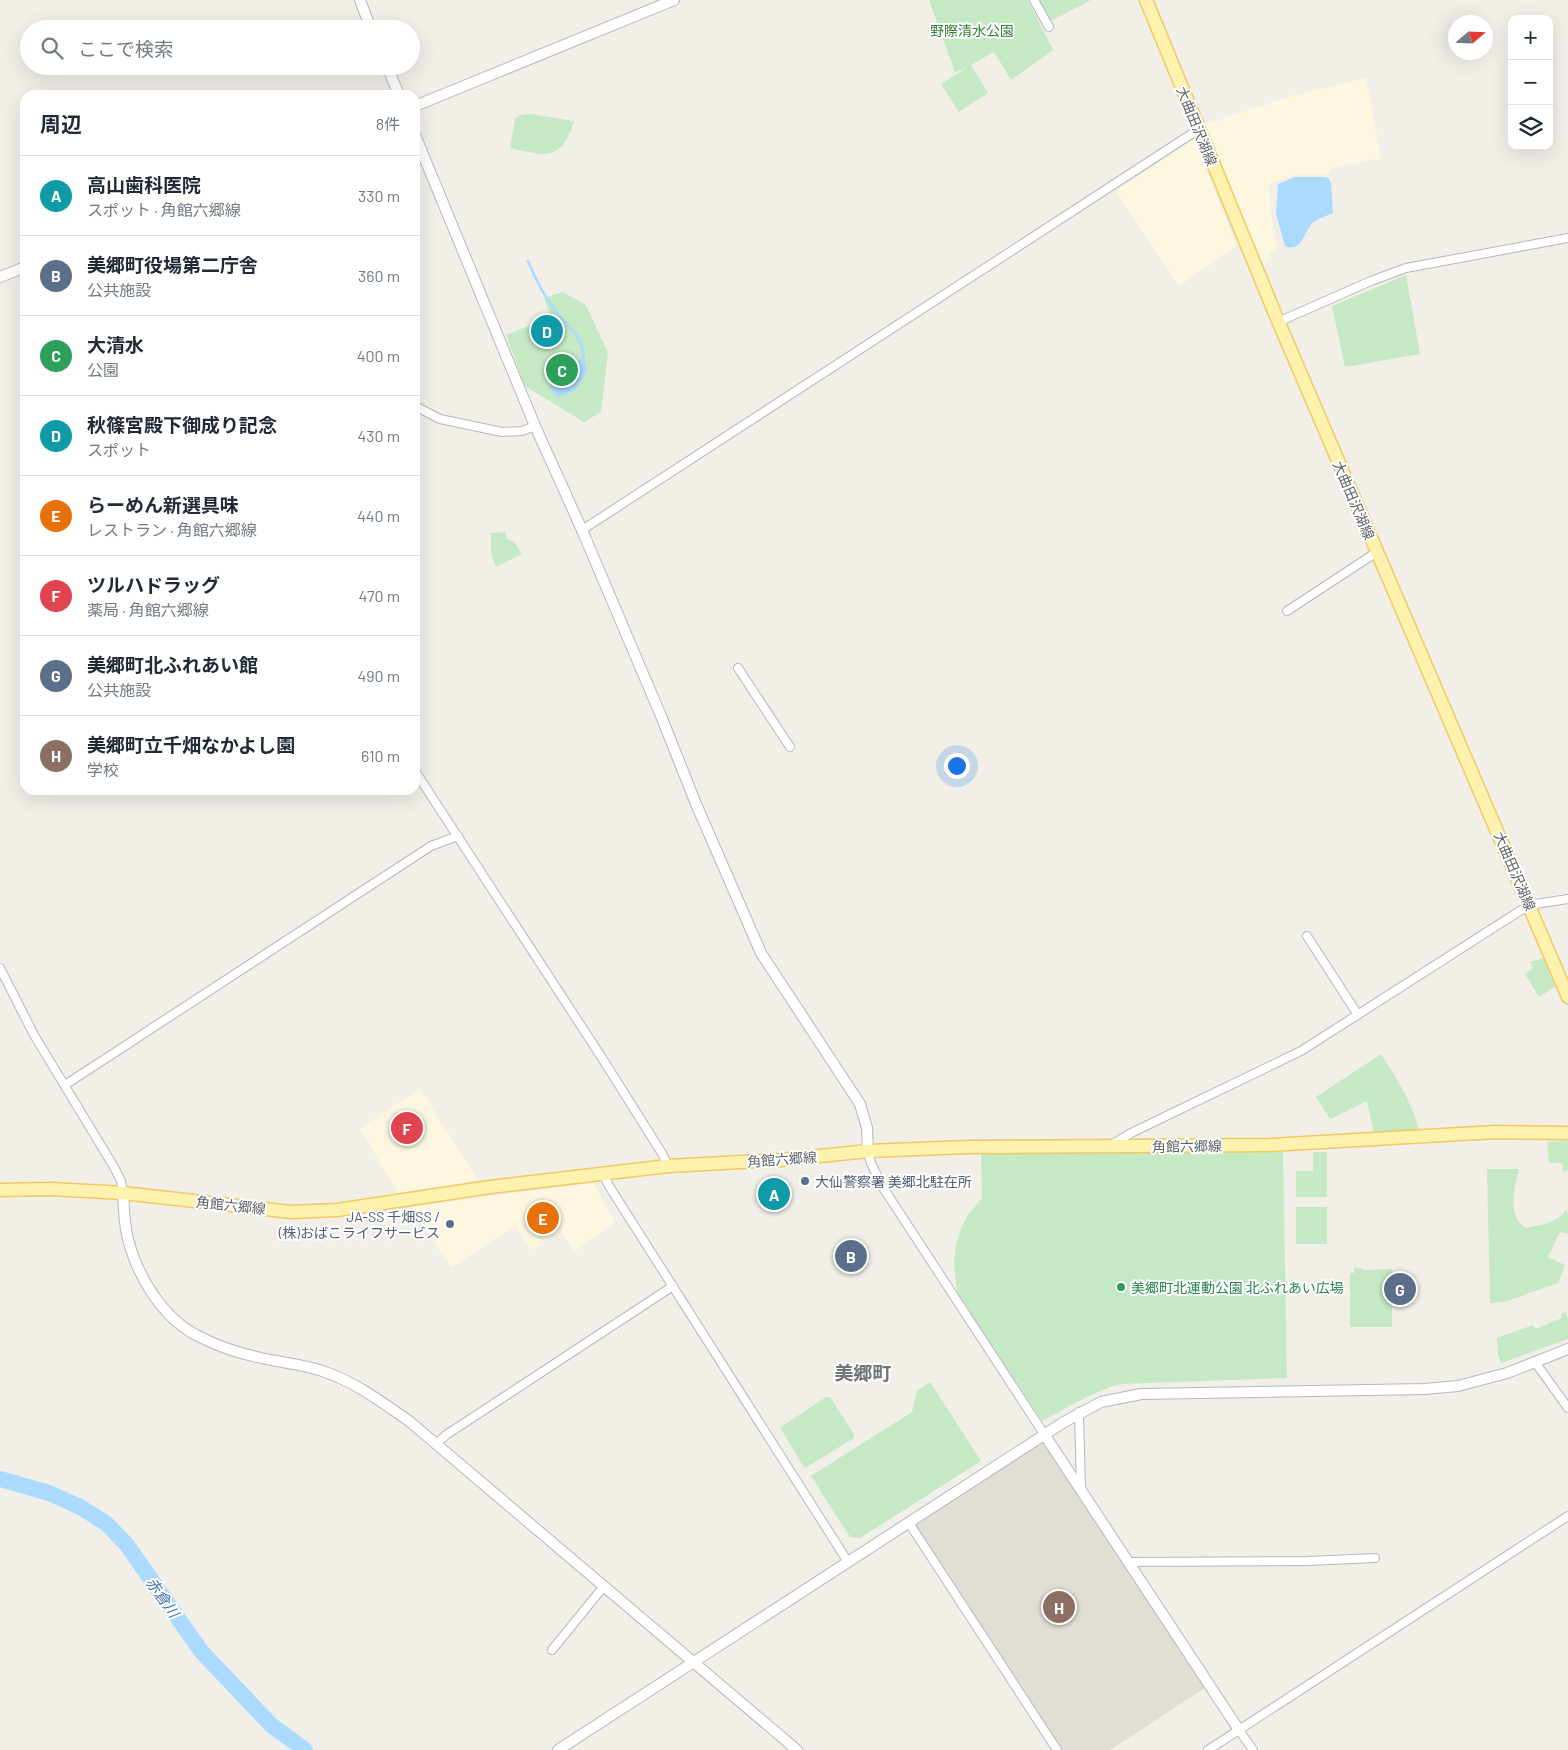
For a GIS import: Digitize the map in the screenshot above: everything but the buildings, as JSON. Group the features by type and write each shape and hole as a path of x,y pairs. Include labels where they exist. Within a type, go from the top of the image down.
{"main road":[{"name":"大曲田沢湖線","path":"1146,0 1278,322 1568,997"},
{"name":"角館六郷線","path":"0,1190 51,1189 122,1193 291,1212 337,1210 490,1187 668,1166 780,1160 868,1152 967,1147 1270,1145 1495,1132 1568,1134"}],"street":[{"path":"360,0 368,20"},
{"path":"420,104 674,0"},
{"path":"1034,0 1049,27"},
{"path":"391,75 397,90"},
{"path":"582,530 1198,129"},
{"path":"420,147 535,426 582,530 696,804 761,953 860,1104 867,1128 868,1152 882,1186 1081,1493 1129,1562 1253,1750"},
{"path":"1278,322 1371,281 1406,268 1568,238"},
{"path":"0,277 20,269"},
{"path":"420,409 440,419 502,432 522,431 535,426"},
{"path":"1287,611 1376,552"},
{"path":"738,668 790,747"},
{"path":"420,779 602,1058 668,1166"},
{"path":"65,1085 431,846 458,836"},
{"path":"1108,1147 1131,1133 1301,1051 1529,905 1568,899"},
{"path":"1307,936 1358,1015"},
{"path":"0,968 34,1035 121,1180 127,1234 134,1259 153,1295 178,1322 198,1337 226,1348 258,1358 293,1363 326,1372 368,1393 409,1421 797,1750"},
{"path":"604,1173 610,1186 848,1562"},
{"path":"436,1444 446,1435 673,1286"},
{"path":"558,1750 1044,1434 1079,1412 1101,1402 1141,1394 1424,1389 1458,1386 1507,1373 1568,1349"},
{"path":"1535,1362 1568,1408"},
{"path":"1079,1412 1081,1493"},
{"path":"1208,1750 1568,1516"},
{"path":"909,1523 1057,1750"},
{"path":"1129,1562 1308,1561 1374,1558"},
{"path":"552,1650 604,1586"}],"shaded area":[{"path":"1366,78 1381,158 1331,168 1331,174 1300,174 1278,180 1269,185 1271,216 1277,250 1269,252 1270,259 1259,266 1204,125 1292,96"},
{"path":"1195,139 1236,246 1179,286 1116,191"},
{"path":"420,1089 478,1180 398,1193 360,1128"},
{"path":"593,1183 615,1222 574,1251 561,1230 532,1250 515,1226 451,1268 411,1207"},
{"path":"1044,1440 1205,1688 1110,1750 1059,1750 914,1525"}],"green space":[{"name":"野際清水公園","path":"929,0 1028,0 1053,50 1011,80 994,52 971,65 988,93 959,112 941,84 967,68 955,72"},
{"path":"1039,0 1091,0 1051,21"},
{"path":"530,114 574,121 564,144 558,150 543,154 510,148 515,119 521,115"},
{"path":"1406,275 1420,354 1345,367 1332,306"},
{"path":"563,292 586,305 608,353 601,412 584,422 525,386 506,335 551,317 544,298"},
{"path":"505,532 507,539 514,542 522,554 496,567 491,553 491,533"},
{"path":"1544,958 1555,987 1539,997 1525,974 1533,968 1530,962"},
{"path":"1381,1054 1413,1111 1419,1131 1374,1134 1367,1101 1330,1119 1316,1097"},
{"path":"1568,1141 1568,1170 1563,1172 1562,1163 1549,1163 1547,1142"},
{"name":"美郷町北運動公園 北ふれあい広場","path":"1283,1152 1287,1378 1120,1384 1071,1405 1042,1421 957,1292 954,1263 956,1245 968,1215 982,1198 981,1154"},
{"path":"1313,1152 1327,1152 1327,1197 1296,1197 1296,1171 1313,1171"},
{"path":"1487,1169 1519,1169 1513,1201 1516,1217 1526,1228 1553,1221 1566,1210 1568,1214 1568,1234 1560,1232 1548,1257 1565,1265 1558,1283 1504,1302 1490,1303"},
{"path":"1296,1207 1327,1207 1327,1244 1296,1244"},
{"path":"1354,1268 1362,1268 1363,1270 1392,1269 1392,1327 1350,1327 1350,1273 1354,1273"},
{"path":"1566,1312 1568,1339 1501,1363 1498,1354 1497,1338 1533,1325 1535,1329 1562,1318 1561,1314"},
{"path":"930,1382 981,1461 860,1538 850,1537 811,1476 912,1412 917,1391"},
{"path":"826,1397 830,1397 854,1434 854,1438 807,1467 803,1466 781,1427"}],"water":[{"path":"1295,177 1328,178 1331,183 1333,213 1314,222 1299,244 1291,248 1285,246 1276,214 1278,184"},
{"path":"584,358 587,371 581,381 573,391 558,397 550,387 553,381 567,374 575,362"}],"waterway":[{"path":"528,261 550,303 577,336 584,358"},
{"name":"赤倉川","path":"0,1479 49,1493 80,1507 106,1523 127,1545 201,1651 271,1725 305,1750"}],"place":[{"name":"秋篠宮殿下御成り記念","path":"547,331"},
{"name":"大清水","path":"562,370"},
{"name":"ツルハドラッグ","path":"407,1128"},
{"name":"大仙警察署 美郷北駐在所","path":"805,1181"},
{"name":"高山歯科医院","path":"774,1194"},
{"name":"らーめん新選具味","path":"543,1218"},
{"name":"JA-SS 千畑SS / (株)おばこライフサービス","path":"450,1224"},
{"name":"美郷町役場第二庁舎","path":"851,1256"},
{"name":"美郷町北運動公園 北ふれあい広場","path":"1121,1287"},
{"name":"美郷町北ふれあい館","path":"1400,1289"},
{"name":"美郷町立千畑なかよし園","path":"1059,1607"}],"district":[{"name":"美郷町","path":"863,1372"}]}
